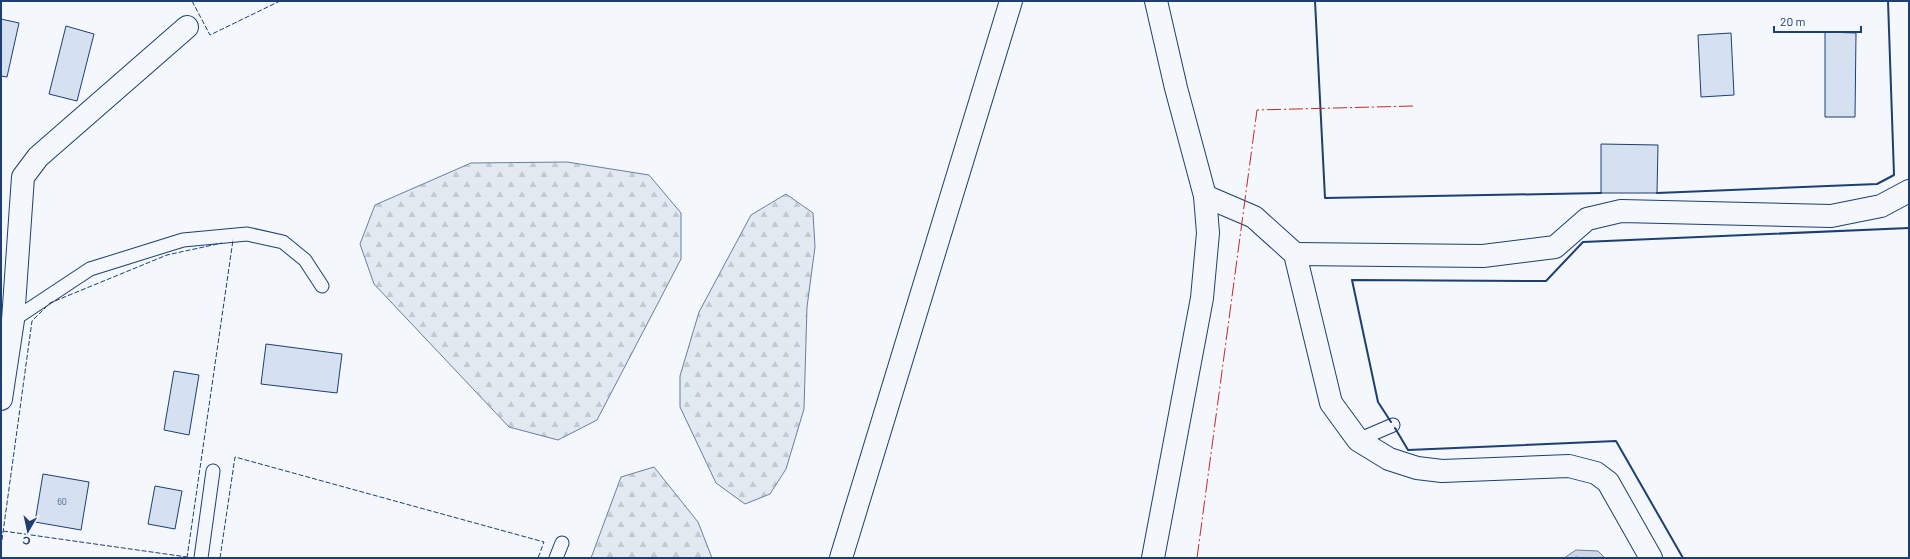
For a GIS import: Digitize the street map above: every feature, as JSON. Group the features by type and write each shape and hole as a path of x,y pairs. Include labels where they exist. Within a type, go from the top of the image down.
{"street":[{"path":"841,558 1012,1"},
{"path":"1153,558 1202,298 1208,233 1205,196 1176,88 1156,1"},
{"path":"1,399 7,321 23,177 38,157 187,27"},
{"path":"1295,254 1483,256 1555,247 1587,219 1621,210 1832,216 1881,206 1909,191"},
{"path":"1205,196 1254,216 1295,254 1331,403 1358,440 1389,459 1417,468 1442,470 1570,466 1596,473 1608,482 1652,558"}],"lane":[{"path":"7,321 90,269 183,240 246,234 283,242 305,260 322,286"},
{"path":"1358,440 1393,425"},
{"path":"201,558 214,471"},
{"path":"556,558 562,542"}],"green space":[{"path":"567,162 649,175 681,213 681,259 597,420 558,440 509,427 374,284 360,244 375,205 471,163"},
{"path":"786,194 813,213 815,247 807,307 804,409 786,469 770,494 745,504 716,483 680,407 680,376 699,312 751,215"},
{"path":"654,467 698,522 712,558 591,558 621,477"}],"water":[{"path":"1576,550 1598,551 1605,558 1564,558"}],"building":[{"path":"1,19 19,23 7,77 1,76"},
{"path":"66,26 94,34 77,101 49,94"},
{"path":"1825,32 1856,33 1855,117 1825,117"},
{"path":"1731,33 1734,95 1701,97 1698,35"},
{"path":"1601,144 1658,145 1657,193 1601,193"},
{"path":"266,344 342,354 337,393 261,384"},
{"path":"174,371 199,375 189,435 164,430"},
{"path":"43,474 89,482 81,530 35,522"},
{"path":"155,486 182,491 175,529 148,524"}],"fence":[{"path":"192,1 210,35 280,1"},
{"path":"187,558 232,240"},
{"path":"1,547 32,321 50,303 167,255 222,243"},
{"path":"220,558 235,457 544,542 538,558"},
{"path":"3,531 187,557"}],"wall":[{"path":"1315,1 1325,198 1601,193"},
{"path":"1657,193 1877,184 1894,175 1888,1"},
{"path":"1391,422 1378,402 1352,280 1546,281 1583,242 1909,228"},
{"path":"1395,428 1408,450 1616,441 1683,558"}],"power":[{"path":"1197,558 1257,110 1413,106"}]}
